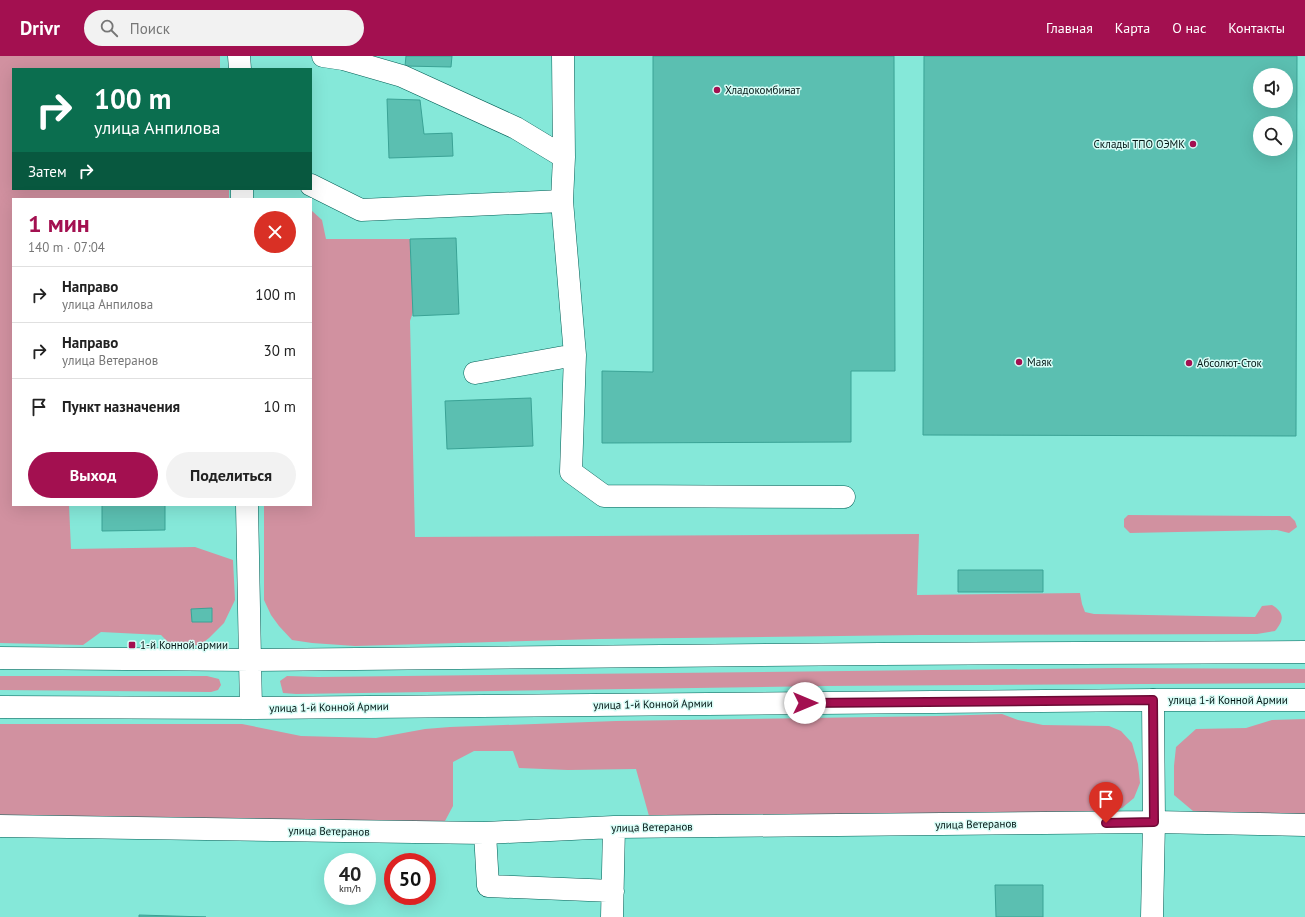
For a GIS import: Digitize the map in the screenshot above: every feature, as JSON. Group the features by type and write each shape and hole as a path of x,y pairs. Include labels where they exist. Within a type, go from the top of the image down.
{"main road":[{"path":"239,56 240,68"},
{"path":"323,56 343,59 402,76 516,128 564,157"},
{"path":"563,56 564,157 562,201 575,355 571,472 604,496 844,497"},
{"path":"312,186 361,210 562,201"},
{"path":"475,373 575,355"},
{"path":"247,506 251,708"},
{"path":"0,658 250,660 872,654 1305,652"},
{"path":"1152,917 1154,822 1153,700"},
{"name":"улица 1-й Конной Армии","path":"0,707 251,708 1305,700"},
{"name":"улица Ветеранов","path":"0,826 485,833 614,827 1154,822 1305,825"},
{"path":"612,917 614,827"},
{"path":"485,833 488,886 613,891"}],"shaded area":[{"path":"0,56 220,56 220,68 12,68 12,190 229,190 229,198 12,198 12,506 69,506 71,549 195,547 233,560 235,600 224,623 200,645 173,647 161,635 101,632 83,645 0,643"},
{"path":"312,211 322,220 326,239 410,239 413,312 410,321 415,537 919,534 917,595 1080,593 1085,612 1094,614 1255,617 1262,606 1272,605 1279,611 1282,617 1275,631 1257,634 919,635 599,639 355,646 292,640 271,615 264,600 264,506 312,506"},
{"path":"1128,515 1290,516 1295,521 1297,527 1289,533 1277,530 1130,533 1124,527 1124,519"},
{"path":"1116,668 1305,669 1305,683 826,686 296,694 283,693 280,681 287,676 318,677"},
{"path":"0,676 207,676 219,679 221,685 218,690 211,692 0,690"},
{"path":"1002,714 1018,720 1043,725 1109,726 1121,731 1132,743 1138,764 1140,783 1134,798 1122,808 1083,813 673,818 649,816 636,769 568,770 519,768 513,751 474,751 453,762 453,806 445,821 425,823 0,823 0,724 242,724 301,736 376,738 425,729 450,727 616,721"},
{"path":"1305,719 1305,815 1232,816 1193,811 1174,795 1174,766 1176,747 1196,729 1246,728 1272,720"}],"building":[{"path":"406,56 452,56 451,67 405,66"},
{"path":"653,56 894,56 895,371 851,371 851,442 602,443 602,371 653,372"},
{"path":"924,56 1297,56 1296,436 923,435"},
{"path":"387,99 420,100 424,134 452,133 453,156 389,158"},
{"path":"456,238 459,314 413,316 410,239"},
{"path":"531,398 533,446 447,449 445,401"},
{"path":"102,506 165,506 165,530 102,531"},
{"path":"958,570 1043,570 1043,592 958,592"},
{"path":"212,608 212,622 192,622 191,609"},
{"path":"995,885 1043,885 1043,917 996,917"},
{"path":"139,915 206,917 139,917"}],"place":[{"name":"Хладокомбинат","path":"717,90"},
{"name":"Склады ТПО ОЭМК","path":"1193,144"},
{"name":"Маяк","path":"1019,362"},
{"name":"Абсолют-Сток","path":"1189,363"},
{"name":"1-й Конной армии","path":"132,645"}],"route":[{"path":"805,703 1153,700 1154,822 1106,823"}]}
